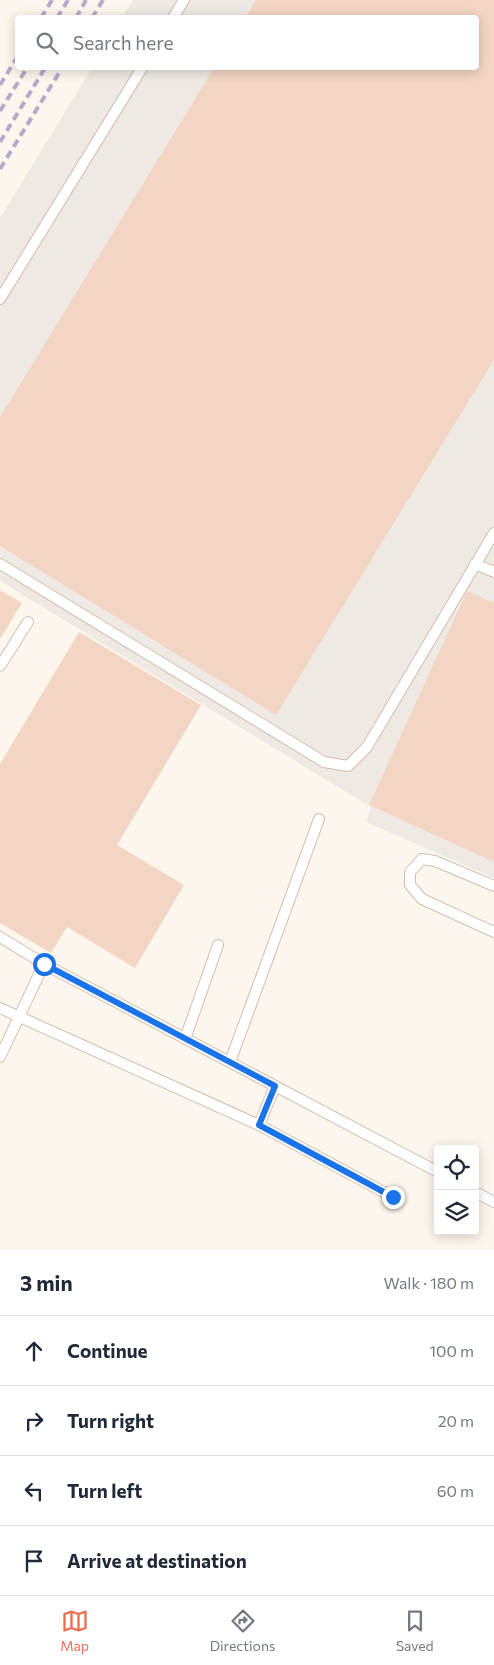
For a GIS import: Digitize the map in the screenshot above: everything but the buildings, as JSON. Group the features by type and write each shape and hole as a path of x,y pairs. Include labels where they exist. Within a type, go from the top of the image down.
{"lane":[{"path":"175,15 184,0"},
{"path":"0,299 141,70"},
{"path":"0,564 324,762 348,766 367,747 494,533"},
{"path":"475,564 494,572"},
{"path":"0,666 28,622"},
{"path":"230,1062 319,819"},
{"path":"494,886 435,861 422,860 410,872 410,885 422,899 494,932"},
{"path":"0,937 44,964 434,1170"},
{"path":"185,1039 218,945"},
{"path":"0,1057 44,964"},
{"path":"0,1008 259,1125 393,1197"},
{"path":"259,1125 275,1086"},
{"path":"479,1194 494,1202"}],"shaded area":[{"path":"133,0 494,0 494,878 366,822 371,807 0,581 0,218 91,70 479,70 479,15 123,15"}],"railway":[{"path":"43,15 52,0"},
{"path":"59,15 68,0"},
{"path":"78,15 86,0"},
{"path":"94,15 103,0"},
{"path":"0,85 15,61"},
{"path":"0,111 26,70"},
{"path":"0,142 44,70"},
{"path":"0,169 61,70"}],"route":[{"path":"44,964 275,1086 259,1125 393,1197"}]}
